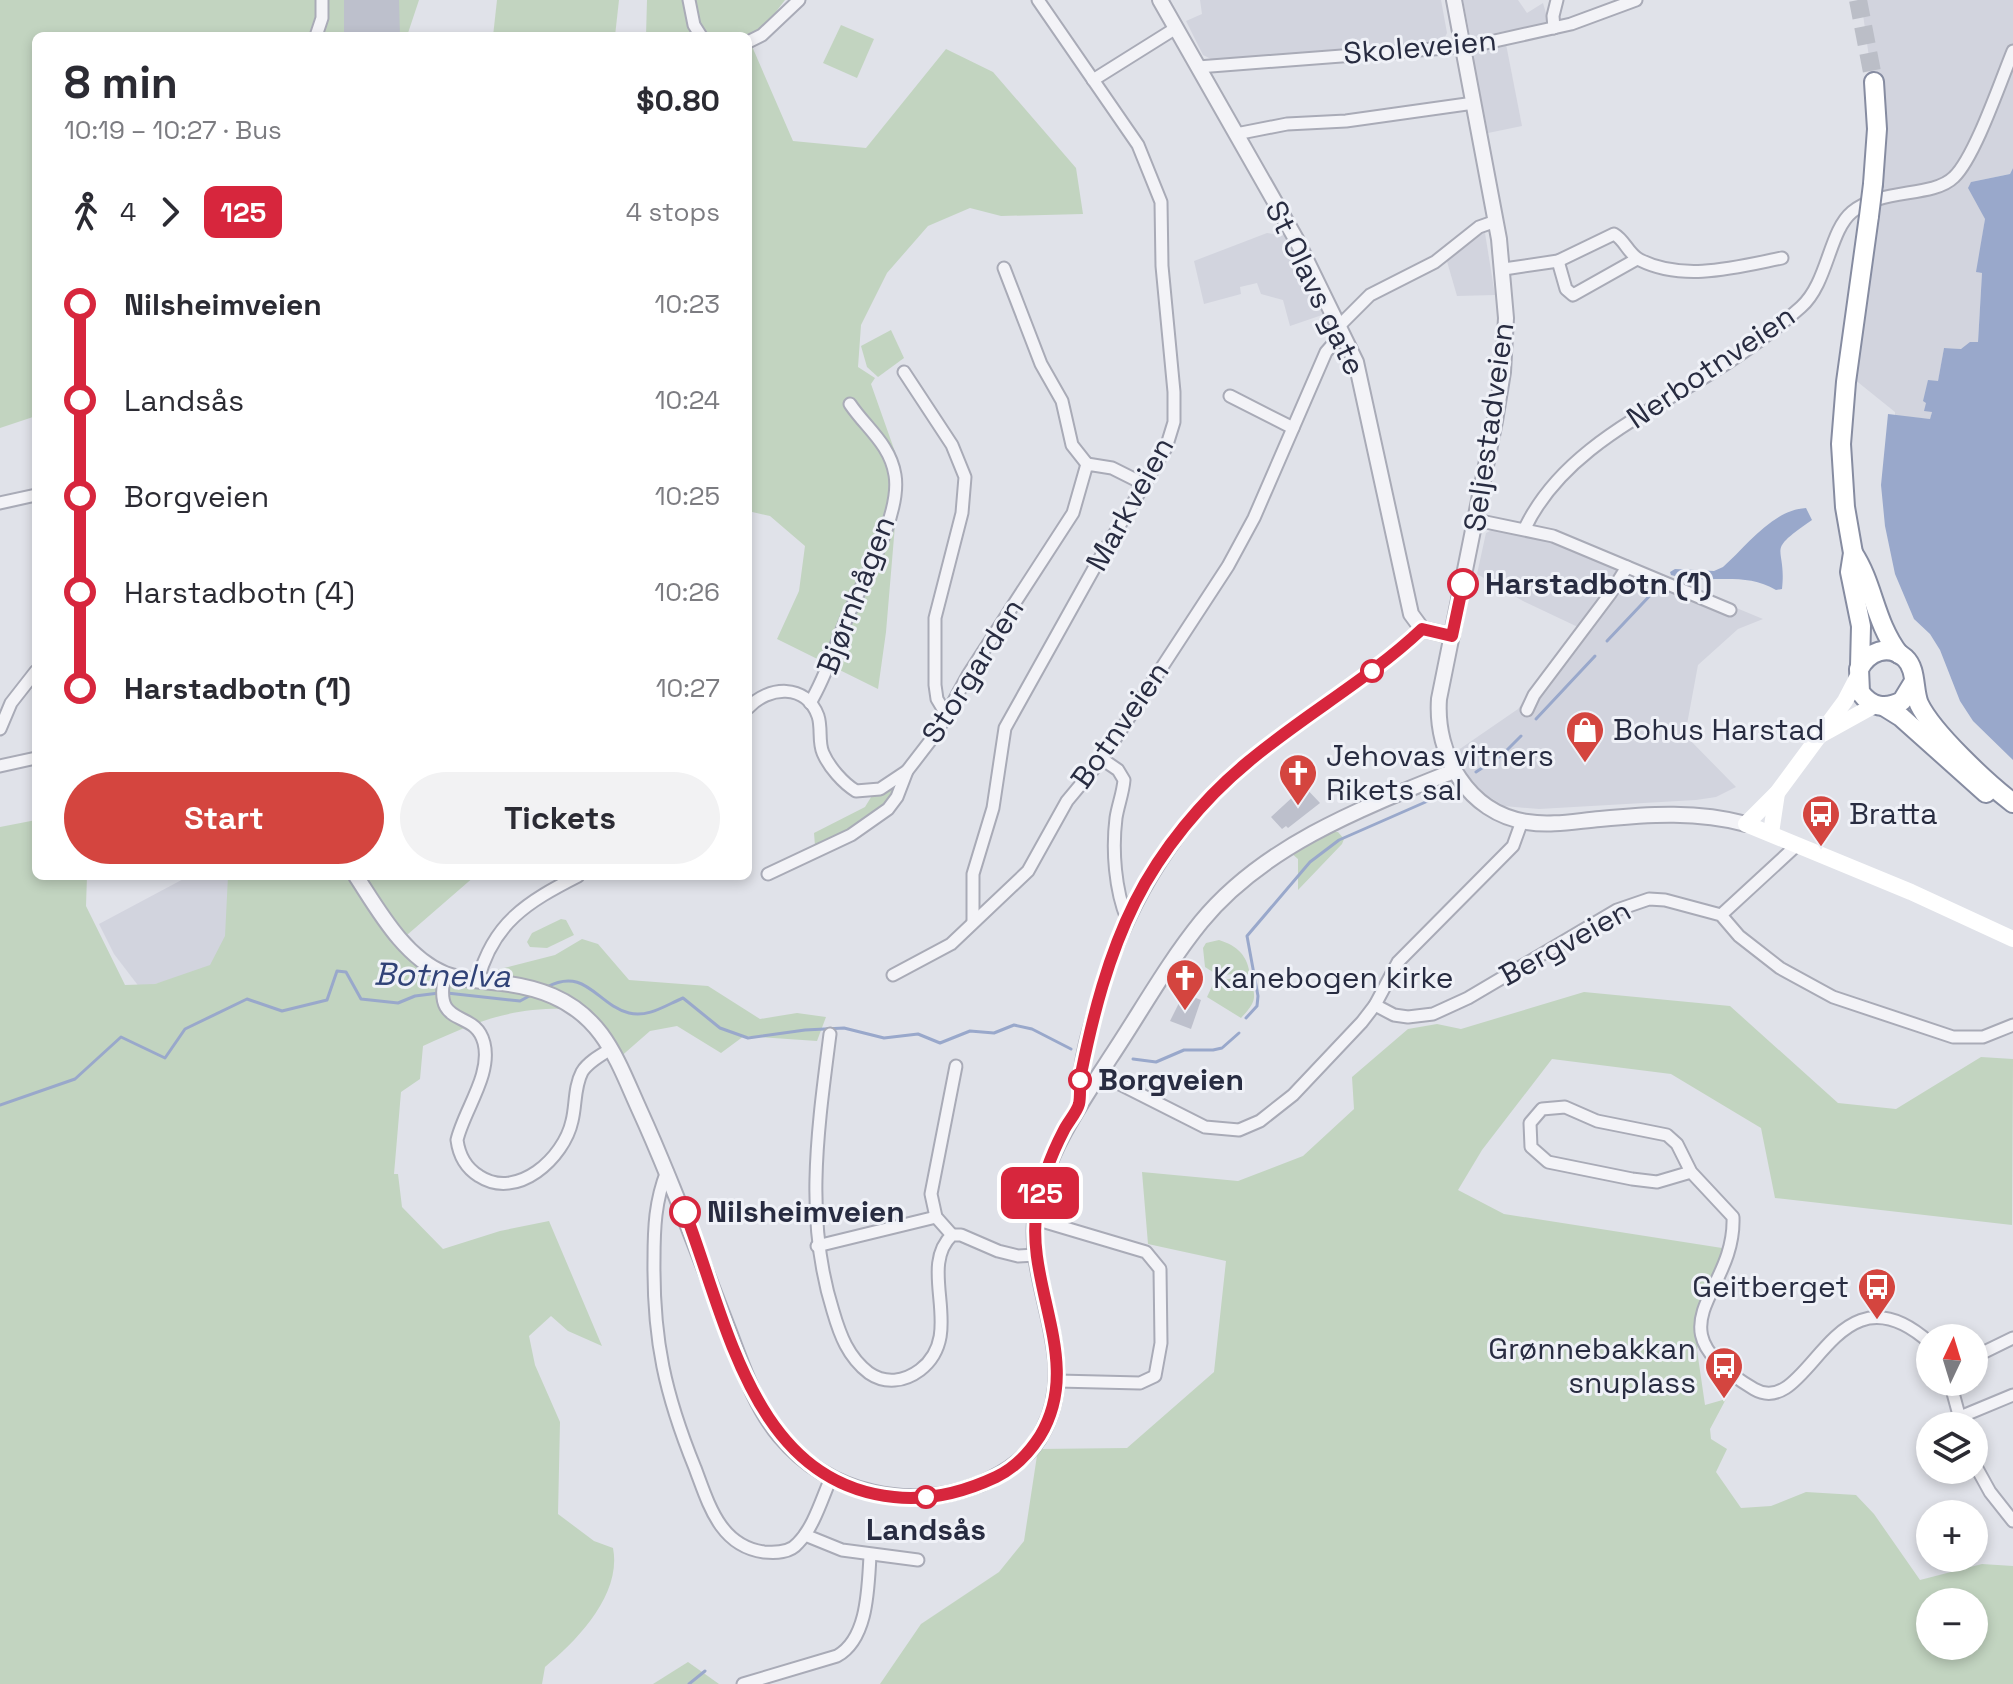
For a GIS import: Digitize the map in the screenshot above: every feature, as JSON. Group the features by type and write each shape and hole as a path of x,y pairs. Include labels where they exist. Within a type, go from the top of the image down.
{"highway":[{"path":"1874,82 1877,191 1869,216 1842,428 1843,485 1853,553 1850,572 1861,626 1860,692 1901,717 1959,771 2013,814"},
{"path":"1853,553 1863,569 1879,623 1912,669 1918,703 1936,728 2013,803"},
{"path":"1858,672 1876,652 1899,654"},
{"path":"1880,706 1902,701 1913,683"}],"main road":[{"path":"1858,672 1819,736 1777,793 1746,824 1911,892 2013,939"},
{"path":"1819,736 1880,706"},
{"path":"1771,833 1777,793"}],"street":[{"path":"317,32 322,18 322,0"},
{"path":"689,0 698,32"},
{"path":"752,40 762,35 799,0"},
{"name":"Markveien","path":"973,921 973,874 993,808 1005,728 1169,440 1174,422 1162,266 1162,213 1156,187 1138,145 1038,0"},
{"name":"St Olavs gate","path":"1160,0 1296,239 1342,332 1361,379 1411,614 1422,629"},
{"name":"Seljestadveien","path":"1454,0 1504,269 1506,318 1503,372 1438,712 1444,750 1454,771"},
{"path":"1554,28 1557,0"},
{"name":"Skoleveien","path":"1198,67 1462,45 1554,28 1636,0"},
{"path":"1093,80 1176,28"},
{"path":"1877,191 1932,188 1954,177 1989,112 2013,51"},
{"path":"1236,134 1287,124 1346,121 1474,103"},
{"name":"Nerbotnveien","path":"1525,528 1551,488 1582,456 1647,410 1756,343 1804,304 1817,286 1850,214 1877,191"},
{"name":"Botnveien","path":"893,975 951,944 1028,871 1067,801 1102,759 1228,566 1254,518 1329,347 1361,302 1399,278 1435,262 1479,227 1496,221"},
{"path":"1504,269 1558,261 1614,234 1637,259 1662,267 1715,271 1782,258"},
{"path":"1558,261 1566,289 1573,295 1637,259"},
{"path":"1004,268 1041,364 1062,401 1072,445 1087,464 1112,468 1144,484"},
{"path":"904,372 952,445 965,477 962,513 935,618 935,685 937,699 946,714"},
{"path":"1230,396 1293,428"},
{"name":"Bjørnhågen","path":"810,703 825,678 844,623 874,563 895,492 895,473 883,445 850,404"},
{"name":"Storgarden","path":"768,874 839,841 877,818 897,797 907,771 937,732 1073,513 1087,464"},
{"path":"0,503 32,496"},
{"path":"1476,520 1553,536 1730,610"},
{"path":"1527,710 1534,695 1627,567"},
{"path":"1079,1104 1079,1085 1098,1000 1127,919 1147,881 1179,836 1249,761 1383,663 1422,629 1452,636"},
{"path":"0,729 19,690 32,675"},
{"name":"Bjørnhågen","path":"752,704 762,695 780,690 798,694 810,703 818,718 824,755 849,787 862,791 880,789 907,771"},
{"path":"0,766 32,759"},
{"path":"1102,759 1118,770 1124,780 1116,820 1115,845 1120,896 1127,919"},
{"path":"359,880 411,950 445,974 531,987 559,998 588,1019 611,1049 667,1171 756,1398 769,1421 791,1448 831,1478 865,1492 906,1498 950,1494 987,1481 1016,1464 1034,1444 1049,1415 1058,1381 1055,1345 1036,1255 1035,1219 1051,1162 1079,1104 1197,928 1240,884 1305,837 1454,771 1480,801 1522,821 1550,823 1694,814 1746,824"},
{"path":"1100,1074 1205,1127 1239,1130 1260,1121 1286,1101 1375,1005 1398,962 1513,846 1522,821"},
{"path":"1797,845 1721,915 1739,936 1780,968 1833,997 1953,1037 1983,1037 2013,1025"},
{"path":"478,980 483,961 495,938 518,911 571,880"},
{"name":"Bergveien","path":"1375,1005 1394,1015 1408,1017 1433,1014 1449,1008 1598,920 1635,902 1665,900 1721,915"},
{"path":"445,974 442,997 445,1009 476,1029 484,1044 483,1069 457,1140 458,1150 468,1167 486,1180 510,1183 542,1168 569,1131 582,1072 611,1049"},
{"path":"830,1034 814,1178 817,1246 844,1344 871,1374 881,1379 899,1381 926,1365 940,1342 940,1259 952,1235 961,1235 1018,1256 1036,1255"},
{"path":"952,1235 936,1217 931,1186 956,1066"},
{"path":"1691,1172 1657,1182 1548,1162 1531,1147 1530,1123 1542,1109 1565,1107 1597,1121 1667,1135 1677,1144 1691,1172 1733,1217 1733,1229 1723,1261 1702,1315 1700,1337 1706,1350 1754,1389 1771,1393 1790,1387 1835,1335 1865,1320 1878,1318 1909,1326 1916,1332"},
{"path":"667,1171 653,1223 653,1314 666,1385 684,1442 717,1521 729,1537 756,1551 786,1551 796,1546 805,1535 831,1478"},
{"path":"817,1246 936,1217"},
{"path":"1035,1219 1146,1252 1160,1269 1159,1369 1153,1379 1140,1383 1058,1381"},
{"path":"1988,1350 2013,1338"},
{"path":"1980,1412 2013,1395"},
{"path":"1987,1484 2013,1521"},
{"path":"2001,1507 2013,1498"},
{"path":"805,1535 842,1550 918,1560"},
{"path":"743,1684 837,1656 850,1649 860,1627 870,1556"}],"shaded area":[{"path":"1200,0 1441,0 1447,33 1444,39 1435,41 1213,60 1203,55 1186,21 1202,14"},
{"path":"1463,0 1518,0 1527,13 1543,3 1548,20 1544,24 1474,37 1470,35"},
{"path":"1861,0 2013,0 2013,168 2010,174 1971,182 1985,219 1977,272 1982,273 1978,342 1961,349 1944,348 1938,382 1926,403 1932,412 1930,419 1895,416 1895,412 1854,379 1872,79"},
{"path":"1506,44 1522,126 1488,133 1473,57 1478,50"},
{"path":"1478,230 1485,233 1495,295 1457,296 1446,258"},
{"path":"1267,233 1286,236 1325,314 1290,326 1283,300 1261,294 1257,283 1240,287 1241,294 1204,304 1194,261"},
{"path":"1492,530 1535,535 1676,583 1763,619 1738,629 1698,665 1685,735 1736,787 1716,797 1696,800 1539,809 1504,806 1483,793 1461,768 1454,753 1518,709 1580,628 1523,601 1477,574 1486,533"},
{"path":"182,880 257,880 280,951 140,988 114,954 99,924"}],"green space":[{"path":"0,0 419,0 408,32 32,32 32,417 0,428"},
{"path":"497,0 619,0 615,32 493,32"},
{"path":"647,0 785,0 752,43 752,32 646,32"},
{"path":"841,25 874,39 857,78 823,63"},
{"path":"752,46 793,141 866,148 946,49 993,72 1076,168 1083,214 1001,216 970,208 928,226 887,273 861,325 858,367 875,378 871,384 900,466 878,689 777,639 799,591 805,546 770,516 752,512"},
{"path":"891,330 904,358 878,377 867,367 861,346"},
{"path":"901,782 864,822 815,846 814,833 865,807 873,794"},
{"path":"32,821 32,880 87,880 86,906 125,985 155,984 210,965 225,936 228,880 470,880 407,935 445,973 485,976 488,972 555,955 582,939 598,944 629,980 708,986 760,1019 797,1013 826,1017 817,1041 744,1036 721,1053 677,1026 650,1031 618,1059 572,1009 512,1013 478,1023 423,1046 420,1079 401,1092 394,1174 398,1174 402,1207 443,1249 500,1231 549,1221 602,1346 568,1331 551,1316 529,1336 535,1365 560,1422 558,1514 594,1541 613,1548 614,1565 611,1582 595,1615 545,1667 542,1684 0,1684 0,827"},
{"path":"1329,832 1338,832 1344,839 1342,844 1298,890 1298,859 1290,852"},
{"path":"561,919 566,920 574,935 547,948 530,947 527,942 532,933"},
{"path":"1219,940 1241,953 1249,969 1250,976 1246,979 1250,980 1254,997 1252,1005 1241,1018 1207,997 1215,980 1230,979 1238,973 1219,976 1205,967 1203,948 1206,943"},
{"path":"1584,992 1730,1006 1838,1103 1896,1109 1981,1057 2013,1059 2012,1225 1775,1198 1761,1128 1671,1074 1552,1059 1482,1150 1458,1190 1504,1214 1722,1248 1697,1350 1705,1405 1726,1399 1710,1429 1711,1439 1727,1449 1716,1472 1741,1508 1771,1506 1806,1492 1856,1495 1874,1514 1920,1580 1951,1572 1988,1572 1988,1564 2013,1566 2013,1684 880,1684 921,1624 999,1572 1024,1541 1038,1449 1127,1448 1214,1372 1226,1261 1148,1244 1142,1172 1238,1181 1303,1156 1354,1109 1352,1077 1408,1029 1437,1024 1461,1029"},
{"path":"688,1662 719,1684 653,1684"}],"water":[{"path":"2013,168 2013,760 1973,721 1960,701 1940,650 1930,634 1914,619 1895,574 1885,526 1881,485 1888,414 1930,419 1932,412 1924,411 1926,403 1923,401 1928,380 1938,381 1944,348 1961,349 1970,342 1978,342 1982,273 1976,272 1985,219 1968,188 1971,182 2010,174"},
{"path":"1806,508 1812,520 1787,539 1780,550 1782,589 1737,579 1697,579 1671,575 1670,572 1675,569 1714,571 1723,567 1771,522 1794,510"}],"building":[{"path":"344,0 399,0 400,32 344,32"},
{"name":"Jehovas vitners Rikets sal","path":"1302,784 1320,803 1288,828 1282,829 1271,817 1297,793 1294,791"},
{"name":"Kanebogen kirke","path":"1184,993 1201,1000 1191,1029 1170,1021"}],"waterway":[{"name":"Botnelva","path":"1607,641 1658,587"},
{"name":"Botnelva","path":"1536,719 1595,656"},
{"name":"Botnelva","path":"1476,772 1502,755 1521,736"},
{"name":"Botnelva","path":"1246,1018 1257,1006 1258,996 1247,936 1310,862 1339,840 1437,797"},
{"name":"Botnelva","path":"0,1105 75,1079 121,1037 165,1058 185,1029 247,999 282,1011 327,1000 337,971 346,972 361,999 398,1003 415,996 439,993"},
{"name":"Botnelva","path":"547,987 560,982 582,984 618,1009 636,1014 657,1010 683,998 720,1028 748,1038 844,1028 884,1038 918,1034 940,1043 970,1031 994,1033 1014,1025 1032,1029 1071,1049"},
{"name":"Botnelva","path":"447,993 520,1001 533,994"},
{"name":"Botnelva","path":"1133,1059 1156,1062 1184,1050 1222,1048 1239,1033"},
{"path":"689,1684 705,1671"}],"tunnel":[{"path":"1858,0 1874,82"}],"bus line":[{"name":"125","path":"685,1212 756,1398 779,1435 804,1460 831,1478 856,1489 906,1498 964,1490 994,1478 1016,1464 1044,1429 1058,1381 1058,1360 1036,1255 1035,1219 1039,1199 1060,1139 1079,1104 1079,1085 1098,1000 1134,903 1203,805 1249,761 1383,663 1422,629 1452,636 1463,584"}],"place":[{"name":"Harstadbotn (1)","path":"1463,584"},
{"name":"Bohus Harstad","path":"1585,764"},
{"name":"Jehovas vitners Rikets sal","path":"1298,807"},
{"name":"Bratta","path":"1821,848"},
{"name":"Kanebogen kirke","path":"1185,1012"},
{"name":"Borgveien","path":"1080,1080"},
{"name":"Nilsheimveien","path":"685,1212"},
{"name":"Geitberget","path":"1877,1321"},
{"name":"Grønnebakkan snuplass","path":"1724,1400"},
{"name":"Landsås","path":"926,1497"}]}
